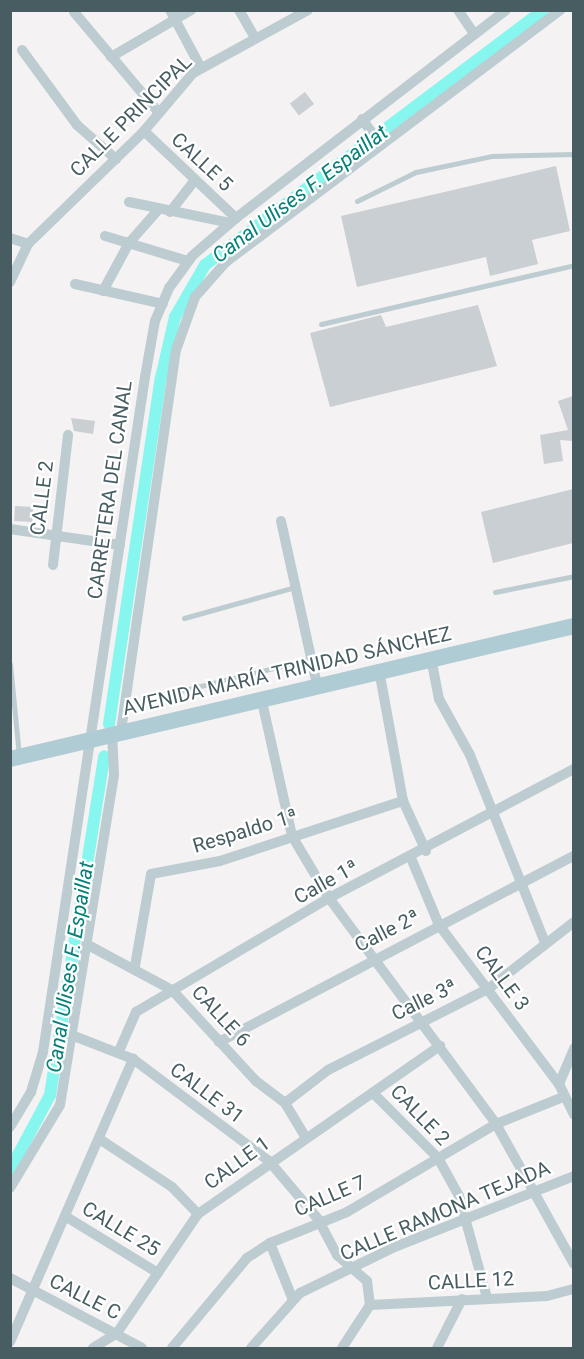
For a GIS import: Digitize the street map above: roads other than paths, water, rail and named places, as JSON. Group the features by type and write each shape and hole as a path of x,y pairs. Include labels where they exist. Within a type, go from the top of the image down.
{"main road":[{"name":"AVENIDA MARÍA TRINIDAD SÁNCHEZ","path":"14,750 92,739 317,684 573,626"}],"street":[{"path":"111,57 172,15 191,10"},
{"path":"238,10 255,38"},
{"path":"458,10 474,34"},
{"name":"CARRETERA DEL CANAL","path":"10,1127 31,1092 43,1052 145,377 163,304 188,261 233,221 365,123 506,10"},
{"path":"10,1188 60,1105 74,1036 114,774 116,732 183,322 195,297 226,262 379,142 561,10"},
{"path":"74,12 159,113"},
{"name":"CALLE PRINCIPAL","path":"10,282 28,244 144,131 201,68 302,12"},
{"path":"172,15 201,68"},
{"path":"22,50 77,125 116,159"},
{"path":"365,123 379,142"},
{"name":"CALLE 5","path":"144,131 195,180 233,221"},
{"path":"103,291 129,243 195,180"},
{"path":"129,202 164,212 233,221"},
{"path":"105,236 188,261"},
{"path":"10,238 28,244"},
{"path":"75,284 163,304"},
{"name":"CALLE 2","path":"53,565 68,435"},
{"path":"280,521 317,684"},
{"path":"10,529 120,545"},
{"path":"431,658 440,699 470,755 544,940"},
{"path":"379,670 403,801 426,851"},
{"path":"261,698 292,836 329,898 422,1020 496,1124 538,1192 573,1264"},
{"name":"Calle 1ª","path":"118,1051 136,1012 329,898 426,851 573,769"},
{"name":"Respaldo 1ª","path":"135,966 151,874 220,861 403,801"},
{"name":"Calle 2ª","path":"219,1042 375,957 573,856"},
{"name":"CALLE 3","path":"411,858 439,925 559,1084 573,1115"},
{"name":"Calle 3ª","path":"285,1103 328,1070 422,1020 488,989 544,940 573,922"},
{"name":"CALLE 6","path":"88,945 135,966 172,990 219,1042 285,1103 306,1138"},
{"name":"CALLE 31","path":"74,1036 118,1051 133,1059 268,1161 318,1219 337,1255 367,1281 370,1305"},
{"name":"CALLE 1","path":"93,1348 117,1333 198,1214 268,1161 306,1138 440,1046"},
{"path":"559,1084 573,1048"},
{"path":"10,1342 36,1292 65,1216 101,1140 133,1059"},
{"name":"CALLE 2","path":"373,1093 438,1158 459,1196 487,1298"},
{"name":"CALLE 7","path":"172,1348 239,1266 270,1243 318,1219 347,1212 496,1124 563,1097"},
{"path":"101,1140 172,1187 198,1214"},
{"name":"CALLE RAMONA TEJADA","path":"251,1348 293,1300 352,1268 464,1218 538,1192 573,1176"},
{"name":"CALLE 25","path":"65,1216 158,1273"},
{"path":"270,1243 293,1300"},
{"name":"CALLE C","path":"10,1278 142,1348"},
{"name":"CALLE 12","path":"370,1305 487,1298 573,1289"},
{"path":"437,1348 462,1299"},
{"path":"342,1348 370,1305"}],"lane":[{"path":"357,201 416,172 492,156 573,154"},
{"path":"321,324 573,265"},
{"path":"495,592 573,576"},
{"path":"184,618 295,587"},
{"path":"168,694 311,659"},
{"path":"10,664 14,750"}],"waterway":[{"name":"Canal Ulises F. Espaillat","path":"109,724 161,378 175,317 205,265 543,10"},
{"name":"Canal Ulises F. Espaillat","path":"10,1170 50,1095 104,756"}]}
